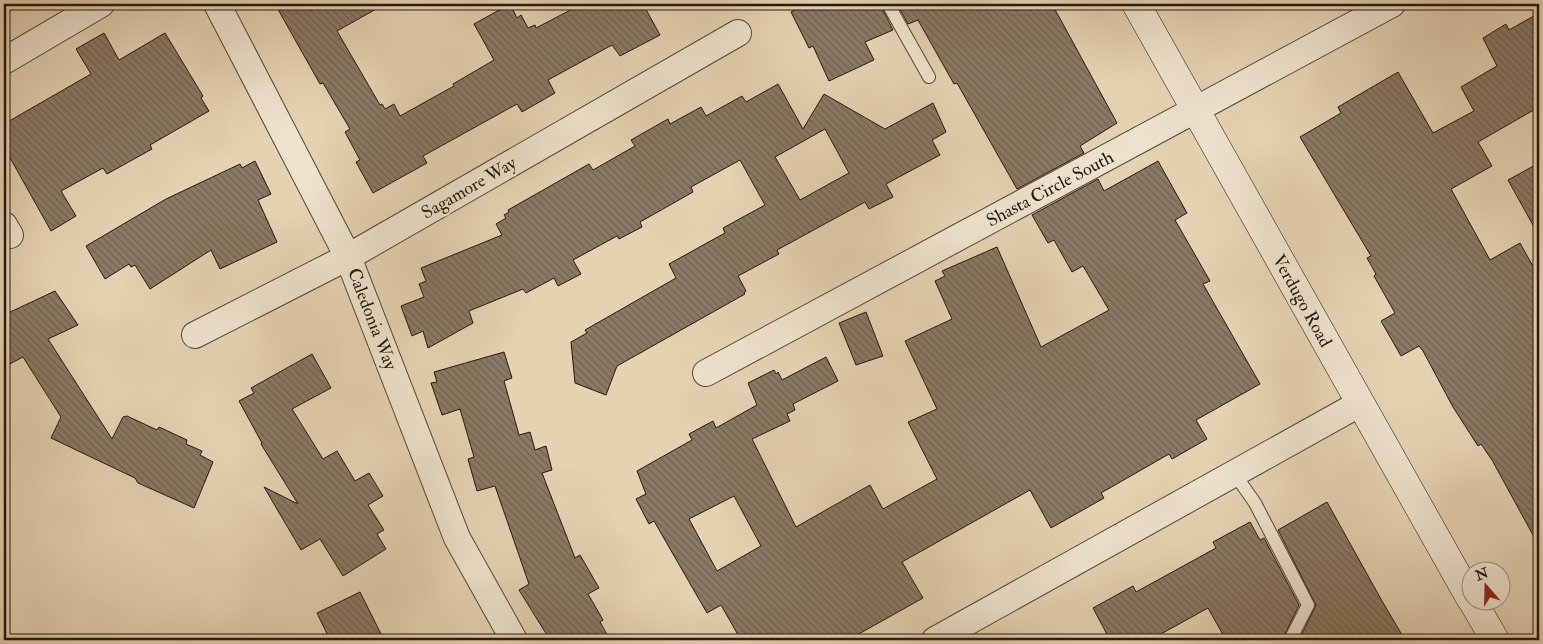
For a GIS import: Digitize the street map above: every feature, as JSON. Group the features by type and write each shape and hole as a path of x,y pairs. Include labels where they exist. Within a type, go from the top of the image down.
{"main road":[{"name":"Verdugo Road","path":"1136,4 1359,404 1460,581"},
{"path":"1479,612 1495,640"}],"street":[{"path":"4,61 101,4"},
{"name":"Caledonia Way","path":"217,4 348,257 457,538 514,640"},
{"name":"Shasta Circle South","path":"706,373 1392,4"},
{"name":"Sagamore Way","path":"195,335 348,257 738,33"},
{"path":"935,640 1359,404"}],"lane":[{"path":"888,4 929,77"},
{"path":"1234,473 1255,503 1308,605 1290,640"}],"building":[{"path":"275,4 385,4 337,31 380,105 382,104 385,109 394,104 400,116 454,86 453,84 494,60 474,24 510,4 517,18 521,15 528,28 535,25 536,28 582,4 643,4 660,35 620,56 612,45 548,80 555,93 522,112 517,104 423,156 427,163 373,193 356,162 360,160 345,132 350,129 323,83 320,84"},
{"path":"808,4 880,4 893,30 865,42 874,60 829,81 813,46 809,48 791,12"},
{"path":"897,4 1052,4 1117,123 1080,146 1084,153 1017,189 957,83 954,84 918,20 908,24"},
{"path":"1539,13 1539,107 1478,142 1492,166 1451,189 1490,260 1520,243 1539,277 1539,546 1492,460 1481,444 1478,446 1453,407 1423,351 1419,346 1401,356 1381,321 1395,313 1374,276 1376,274 1367,258 1371,256 1300,137 1341,113 1338,107 1398,72 1433,133 1474,111 1461,87 1497,66 1483,38 1506,24 1509,30"},
{"path":"104,33 119,60 165,33 203,96 201,98 209,111 150,145 152,149 107,174 103,168 61,191 76,216 51,231 4,147 4,124 91,74 76,49"},
{"path":"778,84 803,129 824,94 885,129 933,103 946,132 932,140 940,155 886,184 893,197 869,209 865,202 777,250 779,254 738,276 746,291 745,294 617,366 606,395 575,383 571,342 587,333 585,330 676,278 669,264 725,233 723,228 765,205 740,160 691,187 693,192 640,222 642,227 619,239 617,236 573,260 581,274 558,286 554,278 526,293 523,289 469,311 473,323 428,348 423,331 412,336 401,306 424,297 419,284 426,281 421,268 502,235 496,224 506,218 504,215 509,212 508,210 589,164 593,170 635,146 631,140 668,119 670,124 701,107 706,116 742,96 746,102","holes":["825,129 849,173 800,200 775,157"]},
{"path":"255,161 271,194 258,200 277,242 220,269 211,250 150,289 135,265 131,267 129,264 105,279 86,246 166,199 240,164 242,168"},
{"path":"1158,161 1187,213 1175,220 1210,281 1203,284 1260,384 1196,420 1207,439 1172,459 1169,454 1101,493 1104,498 1051,528 1030,490 902,562 923,598 848,640 741,640 721,605 707,613 654,521 649,524 636,499 646,494 637,471 692,440 689,434 713,421 716,428 757,405 748,383 774,370 776,374 778,372 782,380 826,357 838,381 793,404 795,410 787,414 790,421 752,439 796,527 870,485 883,509 937,479 908,422 937,409 905,341 952,319 935,281 945,276 942,271 997,247 1041,347 1109,310 1083,266 1072,272 1054,240 1048,243 1032,215 1098,179 1104,191","holes":["734,496 761,546 717,571 689,519"]},
{"path":"1539,163 1539,236 1508,180"},
{"path":"55,291 78,325 48,339 112,439 123,417 127,416 157,430 159,427 187,440 186,444 202,451 200,455 213,462 194,508 138,483 135,478 51,438 61,417 23,357 4,367 4,318 9,316 8,313"},
{"path":"866,312 883,356 856,365 839,323"},
{"path":"504,352 512,378 504,381 519,435 530,432 535,450 546,446 552,470 542,473 575,558 580,555 599,588 588,594 603,620 600,622 610,640 550,640 519,590 529,584 495,486 477,491 468,459 474,457 460,409 442,415 431,383 437,382 434,372"},
{"path":"312,354 331,388 292,409 323,459 337,451 355,481 369,473 383,496 368,505 384,530 377,534 386,549 343,576 320,539 301,550 264,487 298,504 261,444 239,401 254,393 251,388"},
{"path":"1327,502 1405,640 1299,640 1316,605 1278,530"},
{"path":"1250,522 1260,540 1264,538 1299,605 1282,640 1226,640 1208,608 1150,640 1110,640 1093,608 1133,586 1136,592 1216,548 1213,542"},
{"path":"360,592 384,640 330,640 317,613"}]}
